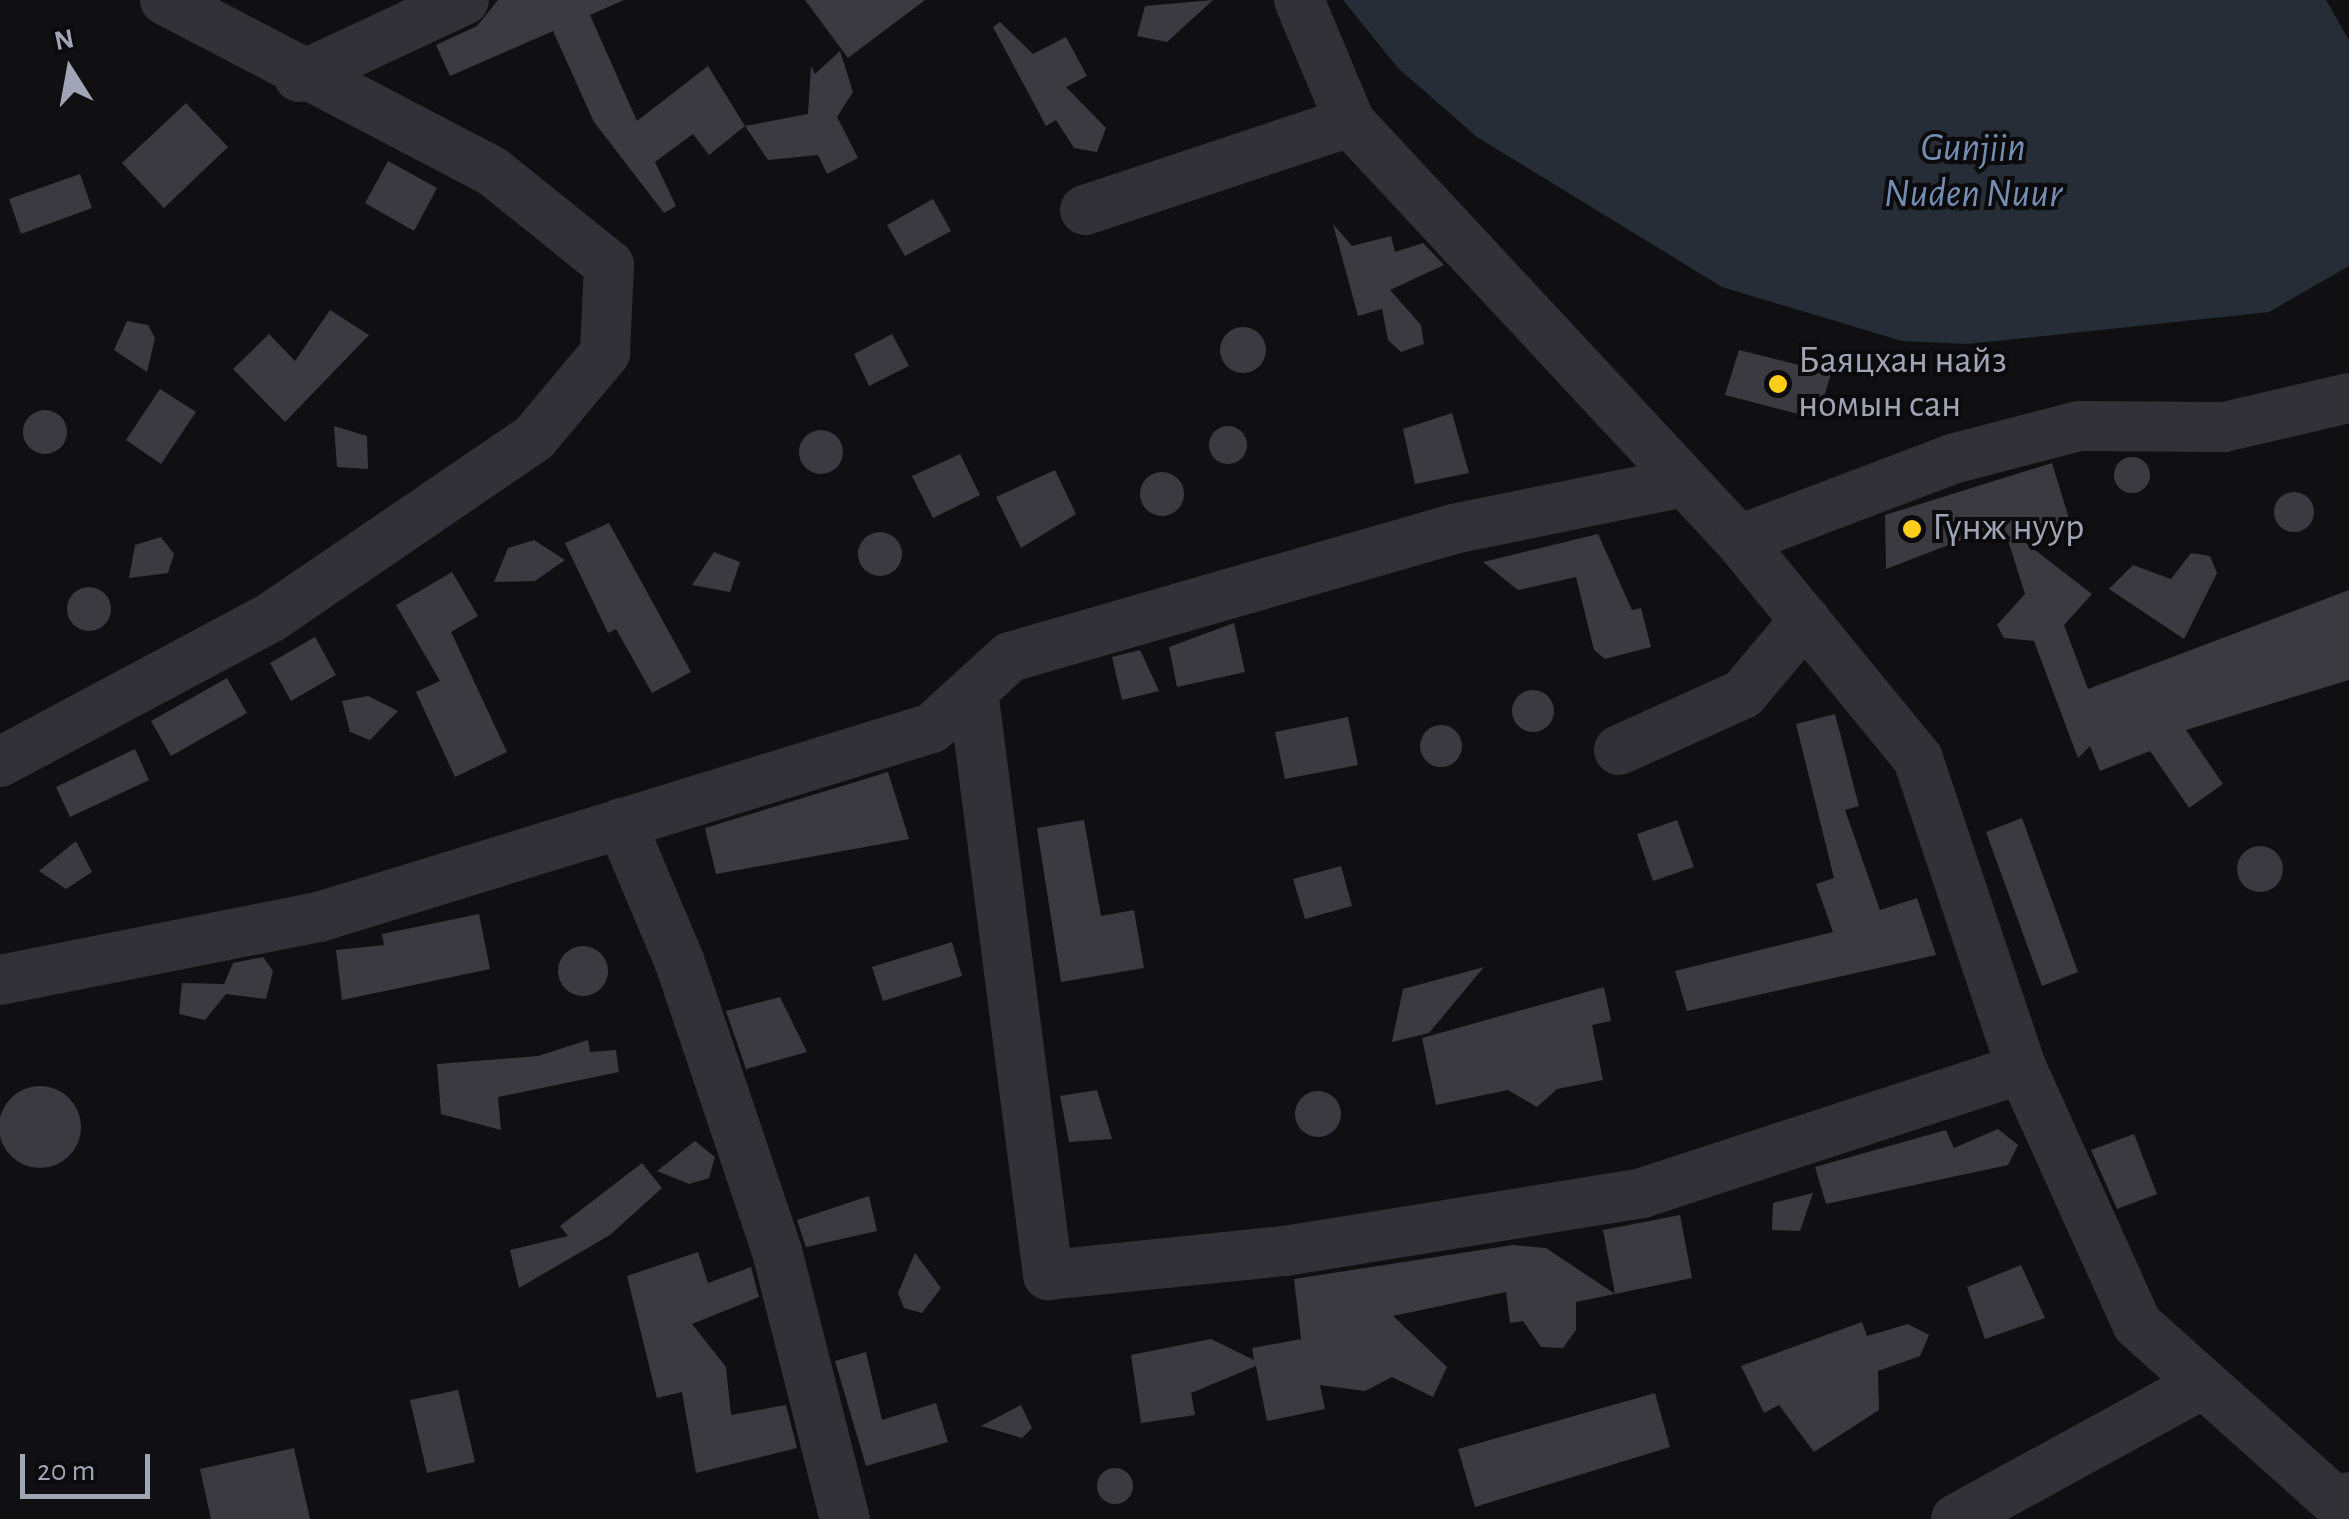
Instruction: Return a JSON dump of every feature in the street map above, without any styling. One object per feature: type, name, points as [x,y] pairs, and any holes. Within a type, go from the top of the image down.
[{"type":"street","points":[[4,750],[270,618],[534,438],[605,353],[609,265],[492,171],[299,76],[165,0]]},
{"type":"street","points":[[299,76],[464,0]]},
{"type":"street","points":[[1300,0],[1350,122],[1679,482],[1740,540],[1918,759],[2022,1069],[2137,1324],[2200,1386],[2345,1507]]},
{"type":"street","points":[[1085,210],[1350,122]]},
{"type":"street","points":[[1740,540],[1952,459],[2079,426],[2224,427],[2349,398]]},
{"type":"street","points":[[0,980],[319,917],[932,728],[973,691],[1028,652],[1454,528],[1679,482]]},
{"type":"street","points":[[1619,750],[1742,694],[1805,620]]},
{"type":"street","points":[[973,691],[1048,1275],[1285,1251],[1642,1194],[2022,1069]]},
{"type":"street","points":[[621,823],[680,960],[777,1251],[844,1519]]},
{"type":"street","points":[[1956,1519],[2200,1386]]},
{"type":"water","name":"Gunjiin Nuden Nuur","points":[[1343,0],[2326,0],[2349,40],[2349,266],[2269,312],[1968,344],[1902,341],[1722,287],[1477,137],[1398,68]]},
{"type":"building","points":[[498,0],[624,0],[590,15],[637,121],[708,66],[745,126],[709,155],[693,134],[655,162],[676,206],[664,213],[594,122],[553,31],[450,76],[436,45],[477,26]]},
{"type":"building","points":[[805,0],[925,0],[848,58]]},
{"type":"building","points":[[1213,0],[1167,42],[1137,36],[1145,6]]},
{"type":"building","points":[[1000,22],[1033,54],[1066,37],[1087,76],[1066,87],[1106,128],[1097,152],[1074,148],[1056,120],[1046,126],[993,27]]},
{"type":"building","points":[[840,51],[853,92],[837,117],[858,158],[827,174],[818,155],[768,160],[745,126],[808,114],[811,66],[815,74]]},
{"type":"building","points":[[186,103],[228,147],[164,208],[122,163]]},
{"type":"building","points":[[388,161],[437,188],[414,231],[365,203]]},
{"type":"building","points":[[80,174],[92,208],[21,234],[9,199]]},
{"type":"building","points":[[933,199],[951,231],[905,256],[887,225]]},
{"type":"building","points":[[1333,224],[1352,246],[1391,236],[1395,252],[1423,243],[1444,265],[1390,290],[1421,325],[1424,344],[1401,352],[1388,340],[1382,309],[1358,316]]},
{"type":"building","points":[[330,310],[369,335],[285,422],[233,369],[269,334],[295,361]]},
{"type":"building","points":[[127,321],[148,325],[155,338],[147,372],[114,350]]},
{"type":"building","points":[[1243,327],[1259,334],[1266,350],[1259,366],[1243,373],[1227,366],[1220,350],[1227,334]]},
{"type":"building","points":[[892,334],[909,366],[869,386],[854,354]]},
{"type":"building","name":"Баяцхан найз номын сан","points":[[1739,350],[1831,373],[1818,419],[1725,395]]},
{"type":"building","points":[[160,389],[196,412],[161,464],[126,440]]},
{"type":"building","points":[[45,410],[60,417],[67,432],[60,447],[45,454],[30,447],[23,432],[30,417]]},
{"type":"building","points":[[1452,413],[1469,473],[1415,484],[1403,429]]},
{"type":"building","points":[[334,426],[367,436],[368,469],[337,467]]},
{"type":"building","points":[[1228,426],[1242,431],[1247,445],[1242,459],[1228,464],[1214,459],[1209,445],[1214,431]]},
{"type":"building","points":[[821,430],[836,437],[843,452],[836,467],[821,474],[806,467],[799,452],[806,437]]},
{"type":"building","points":[[960,454],[980,495],[933,518],[912,476]]},
{"type":"building","points":[[2132,457],[2145,462],[2150,475],[2145,488],[2132,493],[2119,488],[2114,475],[2119,462]]},
{"type":"building","points":[[2052,463],[2071,525],[2022,540],[2092,594],[2064,625],[2088,689],[2349,590],[2349,680],[2186,730],[2223,784],[2189,808],[2150,751],[2100,771],[2090,746],[2078,758],[2034,641],[2004,638],[1997,625],[2025,594],[2003,524],[1886,569],[1885,515]]},
{"type":"building","points":[[1055,470],[1076,514],[1021,548],[996,497]]},
{"type":"building","points":[[1162,472],[1178,478],[1184,494],[1178,510],[1162,516],[1146,510],[1140,494],[1146,478]]},
{"type":"building","points":[[2294,492],[2308,498],[2314,512],[2308,526],[2294,532],[2280,526],[2274,512],[2280,498]]},
{"type":"building","points":[[609,523],[691,672],[652,693],[616,629],[608,633],[565,543]]},
{"type":"building","points":[[880,532],[895,539],[902,554],[895,569],[880,576],[865,569],[858,554],[865,539]]},
{"type":"building","points":[[1598,534],[1632,610],[1641,608],[1651,647],[1605,659],[1594,650],[1576,577],[1518,590],[1483,562]]},
{"type":"building","points":[[161,537],[174,554],[168,573],[129,578],[135,545]]},
{"type":"building","points":[[534,540],[565,560],[535,581],[494,582],[508,548]]},
{"type":"building","points":[[714,552],[740,562],[730,592],[692,585]]},
{"type":"building","points":[[2191,553],[2210,556],[2217,573],[2184,639],[2109,589],[2133,565],[2171,579]]},
{"type":"building","points":[[452,572],[478,616],[451,632],[507,752],[455,777],[416,692],[440,681],[396,605]]},
{"type":"building","points":[[89,587],[105,593],[111,609],[105,625],[89,631],[73,625],[67,609],[73,593]]},
{"type":"building","points":[[1234,623],[1245,672],[1177,687],[1169,647]]},
{"type":"building","points":[[315,637],[336,675],[291,701],[270,663]]},
{"type":"building","points":[[1140,650],[1159,691],[1122,700],[1112,657]]},
{"type":"building","points":[[227,678],[247,713],[171,756],[151,721]]},
{"type":"building","points":[[1533,690],[1548,696],[1554,711],[1548,726],[1533,732],[1518,726],[1512,711],[1518,696]]},
{"type":"building","points":[[368,696],[398,711],[370,740],[350,732],[342,701]]},
{"type":"building","points":[[1835,714],[1859,806],[1845,810],[1880,910],[1917,898],[1936,955],[1687,1011],[1675,971],[1833,932],[1816,884],[1834,878],[1796,724]]},
{"type":"building","points":[[1348,717],[1358,765],[1285,779],[1275,732]]},
{"type":"building","points":[[1441,725],[1456,731],[1462,746],[1456,761],[1441,767],[1426,761],[1420,746],[1426,731]]},
{"type":"building","points":[[135,749],[149,780],[70,817],[56,787]]},
{"type":"building","points":[[888,772],[909,839],[716,874],[705,828]]},
{"type":"building","points":[[2022,818],[2078,972],[2042,986],[1986,832]]},
{"type":"building","points":[[1084,820],[1101,916],[1134,910],[1144,968],[1061,982],[1037,828]]},
{"type":"building","points":[[1677,820],[1694,867],[1653,881],[1637,834]]},
{"type":"building","points":[[76,841],[92,872],[66,889],[39,871]]},
{"type":"building","points":[[2260,846],[2276,853],[2283,869],[2276,885],[2260,892],[2244,885],[2237,869],[2244,853]]},
{"type":"building","points":[[1341,866],[1352,906],[1305,919],[1293,879]]},
{"type":"building","points":[[479,914],[490,969],[342,1000],[336,950],[384,945],[382,934]]},
{"type":"building","points":[[952,942],[962,976],[883,1001],[872,967]]},
{"type":"building","points":[[573,947],[593,947],[607,961],[607,981],[593,995],[573,995],[559,981],[559,961]]},
{"type":"building","points":[[263,957],[273,971],[266,999],[226,994],[205,1020],[179,1014],[182,983],[224,984],[233,963]]},
{"type":"building","points":[[1484,967],[1429,1033],[1392,1042],[1403,989]]},
{"type":"building","points":[[1604,987],[1611,1021],[1592,1025],[1603,1080],[1557,1089],[1537,1107],[1508,1090],[1436,1105],[1422,1038]]},
{"type":"building","points":[[780,997],[807,1052],[746,1069],[726,1011]]},
{"type":"building","points":[[588,1040],[590,1052],[616,1050],[619,1072],[498,1097],[501,1130],[441,1114],[437,1064],[538,1056]]},
{"type":"building","points":[[40,1086],[56,1089],[69,1098],[78,1111],[78,1143],[69,1156],[56,1165],[40,1168],[24,1165],[11,1156],[2,1143],[-1,1127],[2,1111],[11,1098],[24,1089]]},
{"type":"building","points":[[1097,1090],[1112,1139],[1069,1142],[1060,1096]]},
{"type":"building","points":[[1318,1091],[1334,1098],[1341,1114],[1334,1130],[1318,1137],[1302,1130],[1295,1114],[1302,1098]]},
{"type":"building","points":[[1998,1129],[2018,1145],[2008,1165],[1826,1204],[1815,1167],[1946,1130],[1954,1148]]},
{"type":"building","points":[[2134,1134],[2157,1194],[2117,1209],[2091,1150]]},
{"type":"building","points":[[695,1141],[715,1157],[709,1178],[689,1184],[657,1171]]},
{"type":"building","points":[[642,1163],[662,1188],[610,1235],[519,1288],[510,1250],[568,1236],[560,1226]]},
{"type":"building","points":[[1813,1193],[1800,1231],[1772,1230],[1773,1203]]},
{"type":"building","points":[[869,1196],[877,1231],[806,1247],[797,1220]]},
{"type":"building","points":[[1680,1215],[1692,1278],[1615,1294],[1603,1230]]},
{"type":"building","points":[[1513,1245],[1546,1248],[1615,1294],[1576,1302],[1576,1330],[1563,1348],[1541,1347],[1523,1321],[1510,1323],[1506,1292],[1393,1316],[1447,1367],[1433,1397],[1392,1377],[1365,1391],[1320,1385],[1325,1409],[1267,1421],[1256,1366],[1191,1393],[1195,1415],[1141,1423],[1131,1355],[1211,1339],[1254,1360],[1252,1348],[1301,1339],[1294,1279]]},
{"type":"building","points":[[698,1252],[708,1283],[751,1267],[759,1297],[692,1324],[726,1367],[731,1415],[786,1405],[797,1448],[696,1473],[682,1392],[657,1398],[627,1276]]},
{"type":"building","points":[[915,1253],[941,1288],[922,1313],[904,1308],[898,1293]]},
{"type":"building","points":[[2021,1265],[2045,1318],[1985,1339],[1967,1287]]},
{"type":"building","points":[[1862,1322],[1867,1336],[1908,1324],[1929,1335],[1920,1356],[1878,1371],[1879,1410],[1814,1452],[1779,1405],[1764,1413],[1741,1366]]},
{"type":"building","points":[[866,1352],[882,1420],[936,1403],[948,1442],[866,1466],[835,1361]]},
{"type":"building","points":[[458,1390],[475,1462],[427,1473],[410,1400]]},
{"type":"building","points":[[1655,1393],[1670,1447],[1475,1507],[1458,1449]]},
{"type":"building","points":[[1021,1405],[1032,1428],[1022,1438],[981,1426]]},
{"type":"building","points":[[294,1448],[310,1519],[211,1519],[200,1469]]},
{"type":"building","points":[[1115,1468],[1128,1473],[1133,1486],[1128,1499],[1115,1504],[1102,1499],[1097,1486],[1102,1473]]},
{"type":"place","name":"Баяцхан найз номын сан","points":[[1778,384]]},
{"type":"place","name":"Гүнж нуур","points":[[1912,529]]}]
